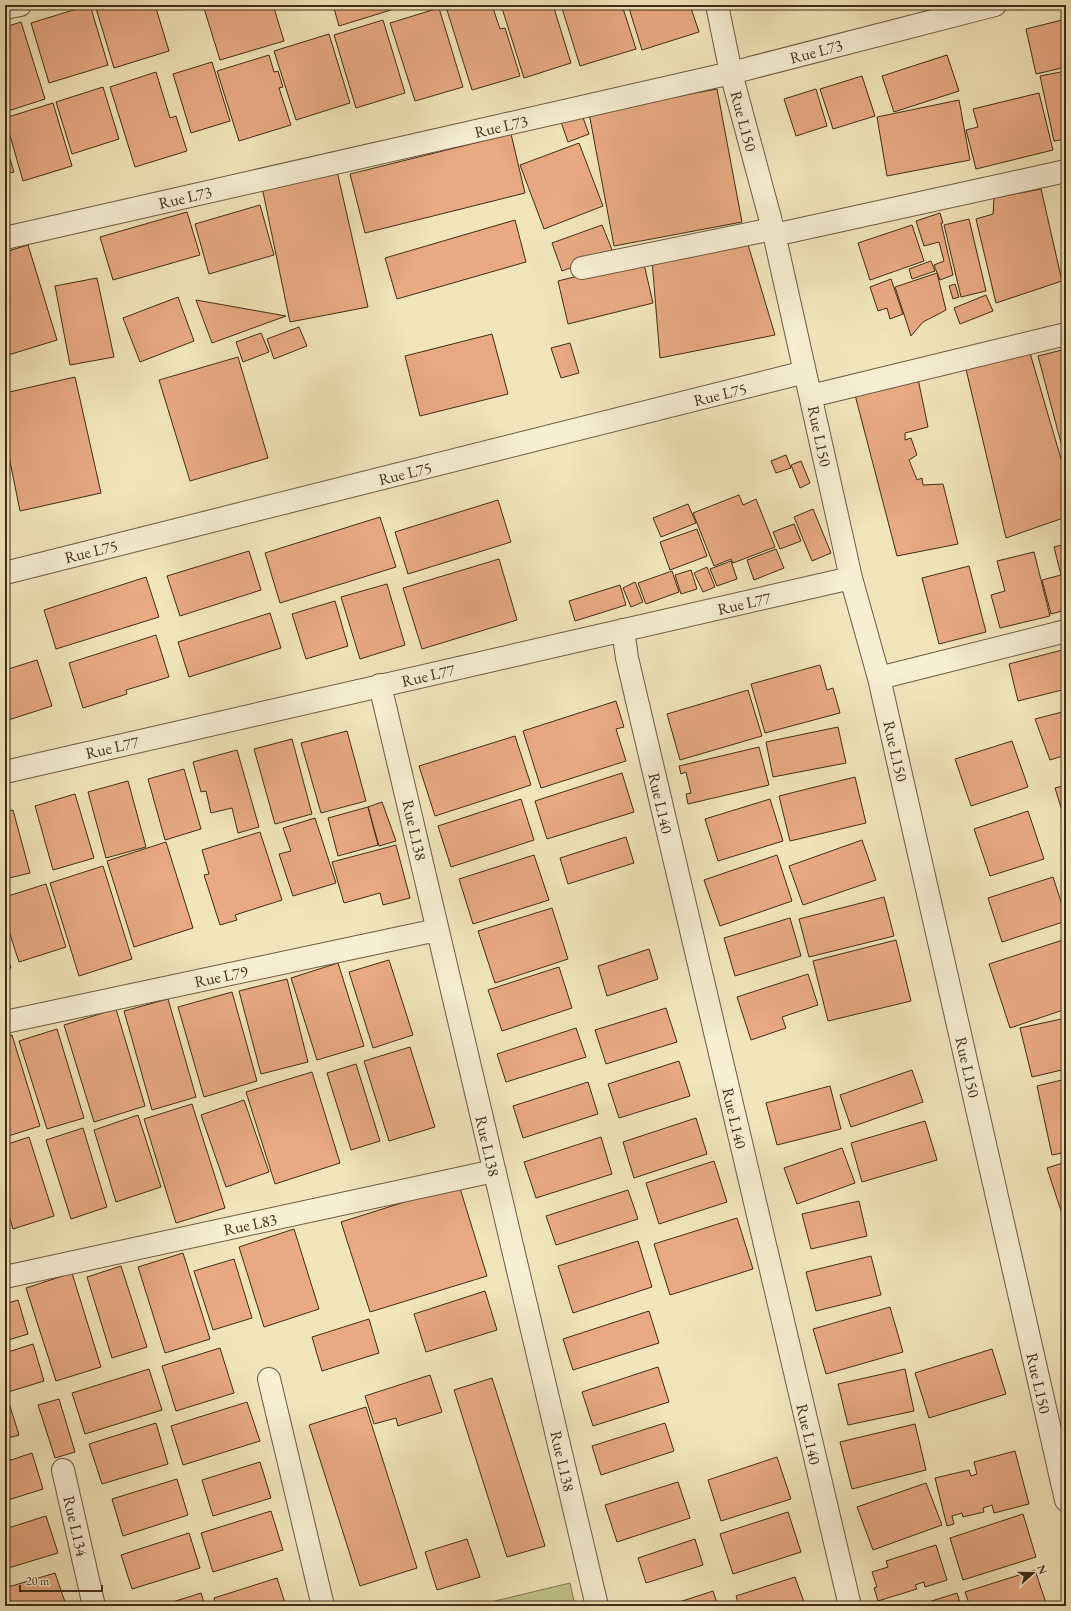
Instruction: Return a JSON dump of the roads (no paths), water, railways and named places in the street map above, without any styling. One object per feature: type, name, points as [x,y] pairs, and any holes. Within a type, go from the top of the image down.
[{"type":"street","points":[[5,8],[20,5]]},
{"type":"street","name":"Rue L150","points":[[717,5],[731,74],[773,232],[851,578],[879,678],[1066,1500]]},
{"type":"street","name":"Rue L73","points":[[5,238],[731,74],[995,5]]},
{"type":"street","points":[[582,268],[773,232],[1066,172]]},
{"type":"street","points":[[811,396],[1066,334]]},
{"type":"street","name":"Rue L75","points":[[5,573],[805,372]]},
{"type":"street","name":"Rue L77","points":[[5,772],[851,578]]},
{"type":"street","name":"Rue L140","points":[[623,630],[629,666],[850,1606]]},
{"type":"street","points":[[879,678],[1066,631]]},
{"type":"street","name":"Rue L138","points":[[380,686],[597,1606]]},
{"type":"street","name":"Rue L79","points":[[5,1022],[437,930]]},
{"type":"street","name":"Rue L83","points":[[5,1277],[494,1171]]},
{"type":"street","points":[[269,1379],[323,1606]]},
{"type":"street","name":"Rue L134","points":[[63,1470],[94,1606]]}]
